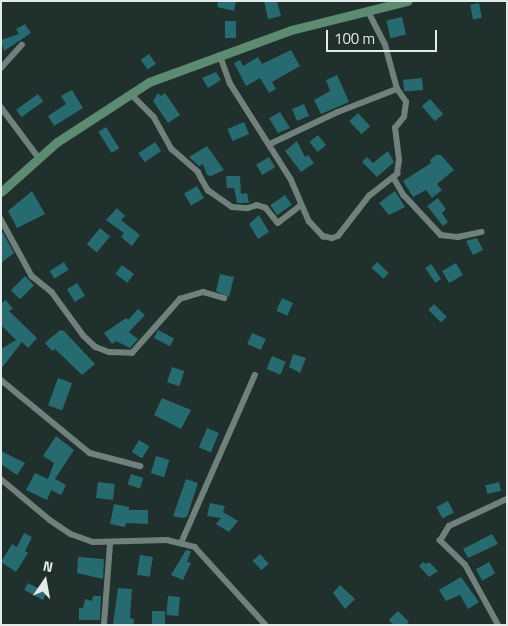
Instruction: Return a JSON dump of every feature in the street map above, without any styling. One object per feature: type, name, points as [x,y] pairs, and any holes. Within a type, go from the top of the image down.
[{"type":"street","points":[[1,192],[57,142],[131,94],[183,68],[291,30],[407,1]]},
{"type":"street","points":[[220,55],[230,83],[291,179],[301,205],[315,229],[332,238],[338,236],[369,196],[394,178],[399,160],[395,128],[404,117],[406,102],[397,89],[385,45],[368,11]]},
{"type":"street","points":[[1,68],[22,45]]},
{"type":"street","points":[[270,144],[338,112],[397,89]]},
{"type":"street","points":[[131,94],[154,117],[172,149],[198,172],[208,190],[232,207],[248,208],[257,205],[266,208],[278,223],[301,205]]},
{"type":"street","points":[[1,107],[39,158]]},
{"type":"street","points":[[394,178],[404,195],[441,235],[458,237],[480,232]]},
{"type":"street","points":[[1,220],[32,276],[52,292],[84,336],[96,347],[109,352],[132,353],[180,299],[203,292],[224,298]]},
{"type":"street","points":[[182,541],[255,375]]},
{"type":"street","points":[[1,380],[90,453],[140,466]]},
{"type":"street","points":[[1,479],[29,506],[71,534],[93,542],[110,544],[148,539],[182,541],[209,558],[266,625]]},
{"type":"street","points":[[498,625],[466,565],[440,541],[449,526],[507,499]]},
{"type":"street","points":[[104,624],[110,544]]},
{"type":"building","points":[[218,1],[236,1],[234,11],[217,7]]},
{"type":"building","points":[[264,1],[277,1],[281,16],[268,19]]},
{"type":"building","points":[[479,3],[482,18],[473,19],[470,5]]},
{"type":"building","points":[[402,17],[406,35],[390,38],[386,21]]},
{"type":"building","points":[[225,21],[236,21],[236,38],[225,38]]},
{"type":"building","points":[[25,24],[31,33],[4,51],[1,40],[19,34],[16,29]]},
{"type":"building","points":[[291,50],[300,66],[272,82],[276,89],[269,93],[260,78],[246,86],[234,63],[240,60],[243,66],[258,57],[262,64]]},
{"type":"building","points":[[149,54],[156,64],[148,70],[141,60]]},
{"type":"building","points":[[216,72],[221,80],[208,88],[202,78]]},
{"type":"building","points":[[337,75],[349,102],[321,114],[314,100],[330,91],[326,80]]},
{"type":"building","points":[[422,78],[423,90],[404,92],[403,80]]},
{"type":"building","points":[[72,90],[83,108],[54,126],[48,116],[66,104],[61,96]]},
{"type":"building","points":[[158,93],[161,96],[165,93],[180,115],[168,123],[153,101]]},
{"type":"building","points":[[38,94],[43,101],[21,117],[16,110]]},
{"type":"building","points":[[430,99],[443,114],[435,121],[422,106]]},
{"type":"building","points":[[304,104],[309,116],[297,121],[292,109]]},
{"type":"building","points":[[280,112],[290,128],[278,133],[269,118]]},
{"type":"building","points":[[358,113],[370,126],[361,134],[349,121]]},
{"type":"building","points":[[244,122],[249,134],[233,141],[227,129]]},
{"type":"building","points":[[106,127],[119,148],[112,153],[98,132]]},
{"type":"building","points":[[318,135],[326,145],[318,152],[309,142]]},
{"type":"building","points":[[297,141],[305,157],[308,155],[314,163],[301,172],[285,151]]},
{"type":"building","points":[[155,142],[161,151],[145,162],[138,153]]},
{"type":"building","points":[[207,146],[224,170],[211,176],[207,175],[203,164],[199,166],[189,157]]},
{"type":"building","points":[[388,151],[394,162],[377,177],[362,162],[367,157],[373,163]]},
{"type":"building","points":[[436,155],[441,155],[454,170],[437,184],[442,190],[432,198],[426,190],[413,197],[403,181],[431,163],[430,160]]},
{"type":"building","points":[[269,157],[275,167],[262,175],[256,165]]},
{"type":"building","points":[[226,176],[240,176],[241,194],[247,193],[249,203],[237,203],[234,188],[227,188]]},
{"type":"building","points":[[197,186],[204,198],[191,206],[184,194]]},
{"type":"building","points":[[32,191],[45,214],[17,228],[8,211]]},
{"type":"building","points":[[395,191],[405,207],[389,215],[379,203]]},
{"type":"building","points":[[285,195],[292,205],[277,215],[270,205]]},
{"type":"building","points":[[438,198],[446,209],[442,213],[448,222],[443,226],[427,206]]},
{"type":"building","points":[[117,208],[125,216],[121,220],[140,235],[132,246],[121,237],[124,233],[106,220]]},
{"type":"building","points":[[259,215],[269,232],[258,239],[249,224]]},
{"type":"building","points":[[100,228],[110,236],[97,253],[87,244]]},
{"type":"building","points":[[1,229],[14,253],[1,263]]},
{"type":"building","points":[[477,238],[483,250],[473,255],[466,241]]},
{"type":"building","points":[[64,262],[69,270],[54,279],[50,271]]},
{"type":"building","points":[[377,262],[389,273],[383,279],[372,268]]},
{"type":"building","points":[[456,263],[463,275],[449,283],[442,271]]},
{"type":"building","points":[[431,264],[441,279],[435,283],[425,268]]},
{"type":"building","points":[[122,265],[134,274],[127,283],[115,274]]},
{"type":"building","points":[[220,274],[234,277],[229,297],[216,291]]},
{"type":"building","points":[[25,276],[34,285],[20,299],[11,290]]},
{"type":"building","points":[[77,283],[85,296],[75,302],[67,289]]},
{"type":"building","points":[[282,298],[293,303],[287,316],[276,311]]},
{"type":"building","points":[[6,300],[13,309],[9,311],[37,338],[28,348],[22,342],[1,369],[1,349],[16,340],[1,325],[1,303]]},
{"type":"building","points":[[434,304],[447,317],[441,322],[428,310]]},
{"type":"building","points":[[138,309],[145,315],[129,332],[138,339],[130,348],[116,341],[112,344],[104,333],[126,318],[128,320]]},
{"type":"building","points":[[60,330],[64,331],[95,364],[82,375],[55,349],[52,351],[45,343]]},
{"type":"building","points":[[158,330],[174,338],[170,346],[154,338]]},
{"type":"building","points":[[252,333],[266,339],[261,350],[247,344]]},
{"type":"building","points":[[293,354],[306,358],[300,373],[289,367]]},
{"type":"building","points":[[272,356],[286,362],[280,375],[267,369]]},
{"type":"building","points":[[172,367],[184,371],[179,386],[167,382]]},
{"type":"building","points":[[58,378],[72,383],[62,410],[48,405]]},
{"type":"building","points":[[162,398],[191,410],[181,429],[154,415]]},
{"type":"building","points":[[207,428],[219,433],[211,452],[199,447]]},
{"type":"building","points":[[56,436],[74,450],[55,479],[66,485],[61,495],[51,490],[47,500],[26,490],[35,473],[48,479],[54,463],[43,456]]},
{"type":"building","points":[[139,440],[149,446],[142,458],[132,452]]},
{"type":"building","points":[[1,451],[25,463],[17,475],[1,464]]},
{"type":"building","points":[[156,456],[169,460],[164,477],[151,473]]},
{"type":"building","points":[[131,474],[143,478],[140,488],[128,484]]},
{"type":"building","points":[[186,479],[198,483],[187,517],[173,516]]},
{"type":"building","points":[[98,482],[115,484],[113,500],[96,498]]},
{"type":"building","points":[[499,482],[501,491],[487,494],[485,485]]},
{"type":"building","points":[[448,501],[454,513],[442,518],[436,507]]},
{"type":"building","points":[[210,503],[225,506],[223,512],[238,521],[229,532],[216,524],[221,518],[207,516]]},
{"type":"building","points":[[114,504],[129,507],[129,510],[148,510],[148,524],[126,523],[125,527],[110,524]]},
{"type":"building","points":[[24,533],[32,537],[25,551],[28,553],[16,572],[1,562],[12,544],[17,547]]},
{"type":"building","points":[[492,534],[498,544],[468,558],[463,549]]},
{"type":"building","points":[[186,550],[191,551],[187,562],[191,563],[183,580],[171,575]]},
{"type":"building","points":[[260,554],[269,564],[261,570],[253,561]]},
{"type":"building","points":[[140,555],[153,557],[150,577],[137,575]]},
{"type":"building","points":[[78,557],[104,559],[103,579],[77,573]]},
{"type":"building","points":[[423,562],[426,564],[429,562],[438,571],[429,577],[419,566]]},
{"type":"building","points":[[489,562],[495,573],[482,581],[476,569]]},
{"type":"building","points":[[461,577],[479,602],[468,609],[460,595],[446,601],[439,590]]},
{"type":"building","points":[[28,583],[47,593],[43,600],[24,590]]},
{"type":"building","points":[[340,585],[355,599],[345,609],[333,593]]},
{"type":"building","points":[[118,588],[132,589],[130,618],[134,619],[133,625],[113,624]]},
{"type":"building","points":[[93,596],[101,596],[100,620],[79,620],[79,608],[83,608],[85,599],[92,601]]},
{"type":"building","points":[[168,596],[180,597],[178,616],[166,615]]},
{"type":"building","points":[[152,611],[165,611],[165,624],[152,624]]},
{"type":"building","points":[[398,611],[409,622],[406,625],[393,625],[389,620]]}]
